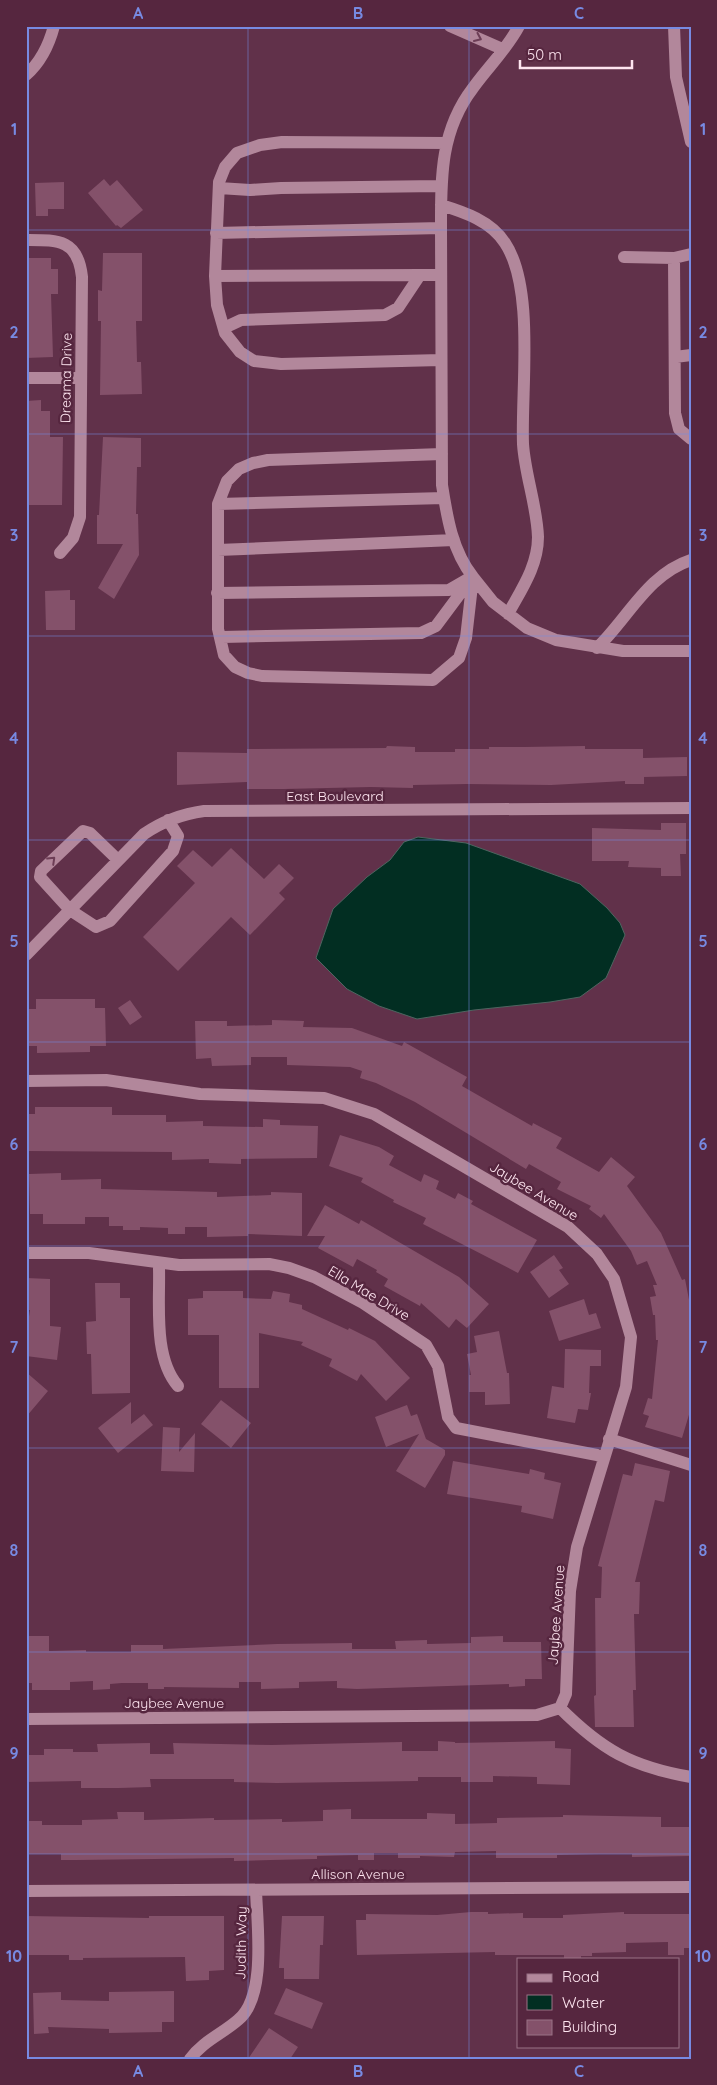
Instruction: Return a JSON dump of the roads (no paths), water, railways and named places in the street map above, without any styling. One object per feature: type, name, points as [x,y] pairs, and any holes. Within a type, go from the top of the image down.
[{"type":"street","points":[[26,75],[40,60],[54,26]]},
{"type":"street","points":[[450,26],[500,48],[500,54]]},
{"type":"street","points":[[519,26],[500,54],[471,90],[455,120],[443,160],[440,186],[442,454],[447,523],[464,566],[493,602],[527,628],[556,640],[598,648],[623,651],[691,651]]},
{"type":"street","points":[[674,26],[676,77],[691,142]]},
{"type":"street","points":[[442,360],[281,364],[254,361],[240,352],[225,333],[217,305],[215,276],[219,188],[225,167],[236,153],[260,145],[282,142],[447,143]]},
{"type":"street","points":[[219,188],[250,190],[440,186]]},
{"type":"street","points":[[441,206],[459,210],[482,221],[504,242],[515,263],[523,297],[523,445],[538,538],[533,568],[508,614]]},
{"type":"street","points":[[216,233],[441,228]]},
{"type":"street","name":"Dreama Drive","points":[[26,240],[55,240],[69,247],[80,263],[80,517],[73,538],[60,553]]},
{"type":"street","points":[[624,257],[674,258],[691,254]]},
{"type":"street","points":[[674,258],[675,413],[679,429],[691,439]]},
{"type":"street","points":[[224,328],[240,320],[384,315],[398,308],[420,274]]},
{"type":"street","points":[[215,276],[441,274]]},
{"type":"street","points":[[675,357],[691,355]]},
{"type":"street","points":[[26,378],[81,378]]},
{"type":"street","points":[[442,454],[268,460],[253,462],[239,469],[227,481],[218,504],[218,629],[222,637],[224,655],[235,667],[248,673],[262,676],[433,680],[459,658],[466,638],[473,577]]},
{"type":"street","points":[[218,504],[444,498]]},
{"type":"street","points":[[218,550],[454,540]]},
{"type":"street","points":[[598,648],[614,632],[646,590],[664,573],[691,560]]},
{"type":"street","points":[[217,593],[448,590],[473,577]]},
{"type":"street","points":[[222,637],[420,633],[436,626],[473,577]]},
{"type":"street","name":"East Boulevard","points":[[28,952],[144,834],[168,820],[187,813],[204,811],[691,808]]},
{"type":"street","points":[[118,860],[90,833],[83,831],[41,871],[40,877],[70,910],[96,927],[110,921],[173,850],[178,836],[168,820]]},
{"type":"street","name":"Jaybee Avenue","points":[[26,1081],[106,1080],[200,1094],[324,1098],[374,1114],[568,1227],[597,1254],[614,1279],[631,1337],[626,1387],[577,1547],[569,1599],[566,1694],[560,1708],[537,1716],[26,1719]]},
{"type":"street","name":"Ella Mae Drive","points":[[26,1253],[88,1253],[160,1263],[206,1266],[269,1264],[289,1268],[314,1277],[363,1303],[426,1346],[438,1366],[448,1417],[456,1428],[598,1455],[603,1458]]},
{"type":"street","points":[[160,1263],[160,1341],[164,1361],[178,1386]]},
{"type":"street","points":[[609,1440],[691,1465]]},
{"type":"street","points":[[560,1708],[580,1728],[614,1753],[639,1765],[665,1773],[691,1777]]},
{"type":"street","name":"Allison Avenue","points":[[26,1891],[691,1887]]},
{"type":"street","name":"Judith Way","points":[[190,2059],[205,2043],[238,2020],[250,2006],[257,1970],[256,1890]]},
{"type":"water","points":[[418,837],[466,843],[580,884],[607,908],[620,923],[625,935],[606,978],[580,997],[417,1019],[379,1006],[347,989],[316,958],[333,909],[367,877],[390,860],[404,842]]}]
